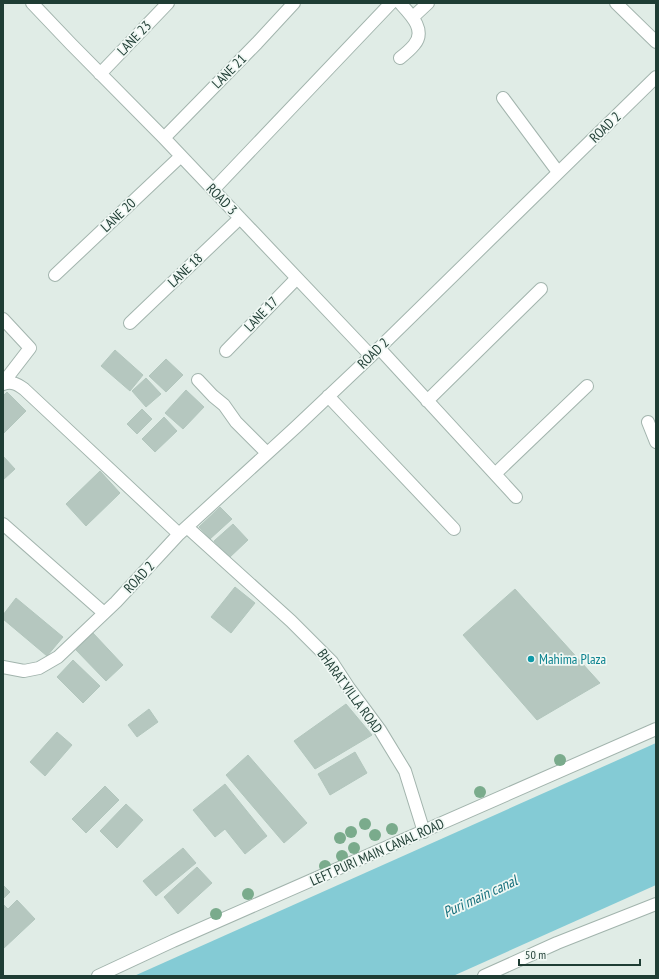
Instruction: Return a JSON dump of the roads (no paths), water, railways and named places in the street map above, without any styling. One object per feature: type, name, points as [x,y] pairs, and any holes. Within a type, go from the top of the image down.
[{"type":"street","name":"ROAD 3","points":[[32,3],[164,138],[297,278],[427,401],[516,497]]},
{"type":"street","name":"LANE 23","points":[[100,74],[168,3]]},
{"type":"street","name":"LANE 21","points":[[164,138],[294,3]]},
{"type":"street","points":[[213,190],[391,3]]},
{"type":"street","points":[[400,3],[413,17],[419,30],[419,37],[415,44],[400,58]]},
{"type":"street","points":[[413,17],[428,3]]},
{"type":"street","points":[[616,3],[656,42]]},
{"type":"street","name":"ROAD 2","points":[[3,667],[24,671],[39,668],[58,657],[104,613],[183,530],[375,352],[656,77]]},
{"type":"street","points":[[503,98],[558,172]]},
{"type":"street","name":"LANE 20","points":[[54,275],[181,156]]},
{"type":"street","name":"LANE 18","points":[[130,323],[240,218]]},
{"type":"street","name":"LANE 17","points":[[226,351],[297,278]]},
{"type":"street","points":[[427,401],[541,289]]},
{"type":"street","points":[[3,319],[30,348],[3,383]]},
{"type":"street","points":[[198,380],[224,405],[236,422],[267,453]]},
{"type":"street","name":"BHARAT VILLA ROAD","points":[[3,383],[9,382],[17,384],[24,389],[183,530],[291,621],[332,662],[380,730],[405,771],[424,832]]},
{"type":"street","points":[[495,474],[587,386]]},
{"type":"street","points":[[328,396],[454,529]]},
{"type":"street","points":[[648,422],[656,442]]},
{"type":"street","points":[[3,524],[104,613]]},
{"type":"street","name":"LEFT PURI MAIN CANAL ROAD","points":[[98,976],[173,941],[656,729]]},
{"type":"street","points":[[484,976],[557,943],[656,904]]},
{"type":"water","name":"Puri main canal","points":[[656,743],[656,885],[453,976],[134,976]]},
{"type":"place","name":"Mahima Plaza","points":[[531,659]]}]
